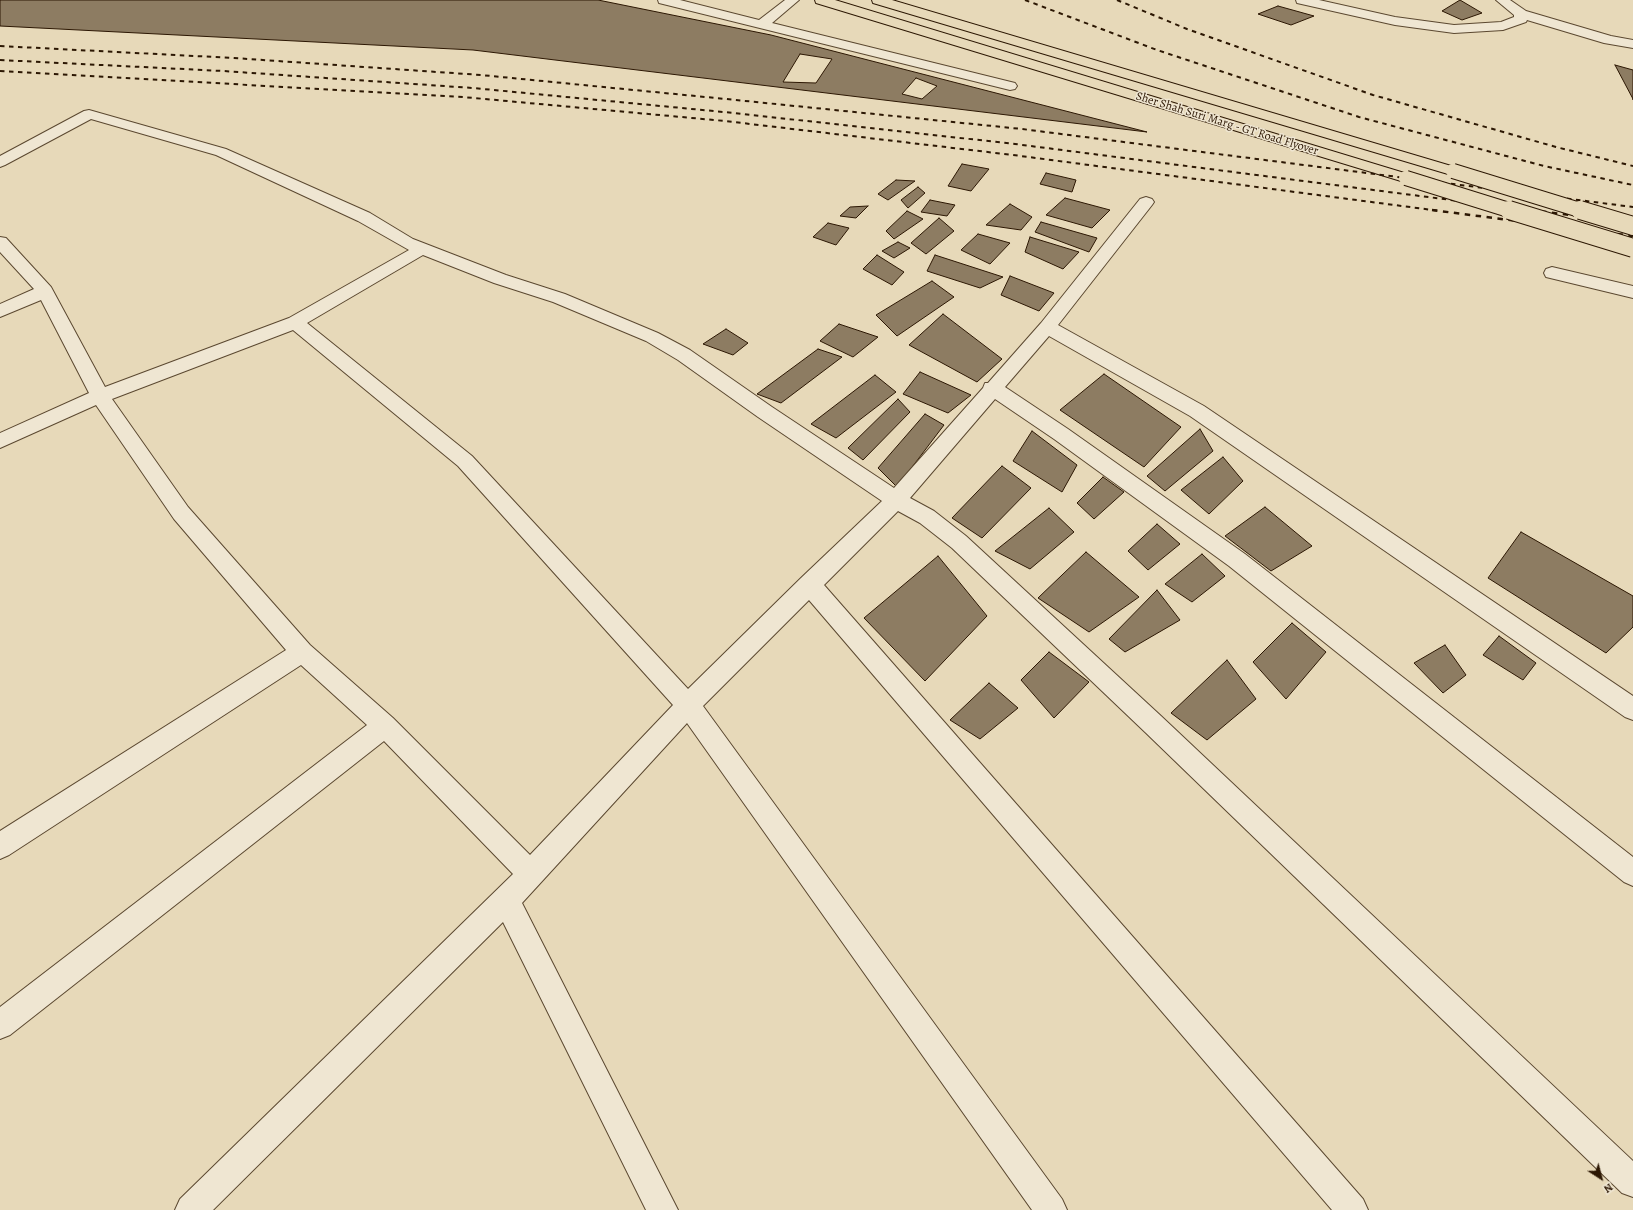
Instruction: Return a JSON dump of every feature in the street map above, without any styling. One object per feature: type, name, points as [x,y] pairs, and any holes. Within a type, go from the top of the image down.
[{"type":"main road","name":"Sher Shah Suri Marg - GT Road Flyover","points":[[821,0],[1633,248]]},
{"type":"main road","name":"Sher Shah Suri Marg - GT Road Flyover","points":[[878,0],[1453,170],[1633,226]]},
{"type":"street","points":[[664,0],[763,23],[1010,86]]},
{"type":"street","points":[[763,23],[793,0]]},
{"type":"street","points":[[1302,0],[1395,21],[1454,29],[1503,26],[1521,19],[1521,14]]},
{"type":"street","points":[[1502,0],[1521,14],[1609,40],[1633,44]]},
{"type":"street","points":[[0,162],[89,114],[221,152],[357,214],[407,243],[500,279],[559,298],[652,337],[678,351],[765,412],[896,500],[927,517],[959,542],[1633,1182]]},
{"type":"street","points":[[191,1210],[506,900],[688,705],[809,584],[896,500],[992,388],[1047,327],[1146,202]]},
{"type":"street","points":[[0,242],[45,291],[100,396],[181,513],[302,652],[385,726],[531,874]]},
{"type":"street","points":[[0,441],[100,396],[295,322],[422,249]]},
{"type":"street","points":[[1552,273],[1633,292]]},
{"type":"street","points":[[0,311],[45,291]]},
{"type":"street","points":[[295,322],[465,461],[688,705],[1052,1210]]},
{"type":"street","points":[[1047,327],[1197,412],[1633,709]]},
{"type":"street","points":[[992,388],[1061,434],[1237,560],[1633,873]]},
{"type":"street","points":[[809,584],[1352,1210]]},
{"type":"street","points":[[0,846],[302,652]]},
{"type":"street","points":[[2,1016],[385,726]]},
{"type":"street","points":[[506,900],[662,1210]]},
{"type":"building","points":[[0,0],[598,0],[771,35],[1147,132],[473,50],[0,26]]},
{"type":"building","points":[[1460,0],[1482,13],[1462,20],[1442,11]]},
{"type":"building","points":[[1278,6],[1314,16],[1291,25],[1258,14]]},
{"type":"building","points":[[800,54],[832,59],[816,83],[783,82]]},
{"type":"building","points":[[1615,65],[1633,70],[1633,99]]},
{"type":"building","points":[[916,78],[937,86],[922,99],[902,94]]},
{"type":"building","points":[[962,164],[989,169],[971,191],[948,186]]},
{"type":"building","points":[[1046,173],[1076,180],[1072,192],[1040,184]]},
{"type":"building","points":[[896,180],[915,181],[888,200],[878,194]]},
{"type":"building","points":[[918,187],[925,193],[908,208],[901,200]]},
{"type":"building","points":[[1065,198],[1110,210],[1092,228],[1046,215]]},
{"type":"building","points":[[930,200],[955,205],[947,216],[921,212]]},
{"type":"building","points":[[1010,204],[1032,217],[1021,230],[986,225]]},
{"type":"building","points":[[868,206],[856,218],[840,216],[850,207]]},
{"type":"building","points":[[907,211],[923,219],[894,239],[886,231]]},
{"type":"building","points":[[939,218],[954,231],[926,254],[911,243]]},
{"type":"building","points":[[1041,222],[1097,238],[1089,252],[1035,232]]},
{"type":"building","points":[[828,223],[849,228],[836,245],[813,237]]},
{"type":"building","points":[[978,234],[1010,243],[990,264],[961,250]]},
{"type":"building","points":[[1030,237],[1079,252],[1063,269],[1025,252]]},
{"type":"building","points":[[898,242],[910,248],[894,258],[882,251]]},
{"type":"building","points":[[877,255],[904,272],[892,285],[863,269]]},
{"type":"building","points":[[935,255],[1003,277],[980,288],[927,271]]},
{"type":"building","points":[[1010,276],[1054,293],[1039,311],[1001,295]]},
{"type":"building","points":[[932,281],[954,297],[897,336],[876,315]]},
{"type":"building","points":[[943,314],[1002,359],[977,382],[909,345]]},
{"type":"building","points":[[839,324],[878,337],[853,357],[820,341]]},
{"type":"building","points":[[726,329],[748,343],[733,355],[703,344]]},
{"type":"building","points":[[818,349],[842,357],[781,403],[757,394]]},
{"type":"building","points":[[920,372],[971,395],[948,413],[903,394]]},
{"type":"building","points":[[1104,374],[1181,427],[1144,467],[1060,410]]},
{"type":"building","points":[[875,375],[896,392],[836,438],[811,424]]},
{"type":"building","points":[[898,399],[910,412],[863,460],[848,448]]},
{"type":"building","points":[[925,414],[944,425],[897,487],[878,468]]},
{"type":"building","points":[[1200,429],[1213,451],[1165,491],[1147,476]]},
{"type":"building","points":[[1032,431],[1077,465],[1062,492],[1013,461]]},
{"type":"building","points":[[1223,457],[1243,481],[1209,514],[1181,490]]},
{"type":"building","points":[[1002,466],[1031,488],[982,538],[952,518]]},
{"type":"building","points":[[1103,477],[1124,492],[1094,519],[1077,503]]},
{"type":"building","points":[[1265,507],[1312,546],[1271,571],[1225,536]]},
{"type":"building","points":[[1049,508],[1074,532],[1030,569],[995,551]]},
{"type":"building","points":[[1157,524],[1180,544],[1148,570],[1128,551]]},
{"type":"building","points":[[1521,532],[1633,596],[1633,627],[1606,653],[1488,578]]},
{"type":"building","points":[[1086,552],[1139,597],[1089,632],[1038,598]]},
{"type":"building","points":[[1202,554],[1225,576],[1192,602],[1165,584]]},
{"type":"building","points":[[938,556],[987,616],[925,681],[864,618]]},
{"type":"building","points":[[1157,590],[1180,620],[1125,652],[1109,639]]},
{"type":"building","points":[[1292,623],[1326,652],[1286,699],[1253,662]]},
{"type":"building","points":[[1499,636],[1536,663],[1523,680],[1483,655]]},
{"type":"building","points":[[1445,645],[1466,675],[1443,693],[1414,663]]},
{"type":"building","points":[[1049,652],[1089,682],[1054,718],[1021,680]]},
{"type":"building","points":[[1227,660],[1256,699],[1207,740],[1171,713]]},
{"type":"building","points":[[989,683],[1018,708],[980,739],[950,720]]},
{"type":"railway","points":[[1025,0],[1157,50],[1359,117],[1544,166],[1633,185]]},
{"type":"railway","points":[[1117,0],[1187,29],[1373,95],[1556,147],[1633,166]]},
{"type":"railway","points":[[0,46],[234,58],[481,75],[736,100],[1022,129],[1633,207]]},
{"type":"railway","points":[[0,60],[223,71],[473,88],[734,113],[1015,144],[1537,211]]},
{"type":"railway","points":[[0,71],[463,97],[725,121],[1013,155],[1440,211]]},
{"type":"railway","points":[[1432,210],[1633,236]]},
{"type":"railway","points":[[1530,210],[1633,223]]}]
